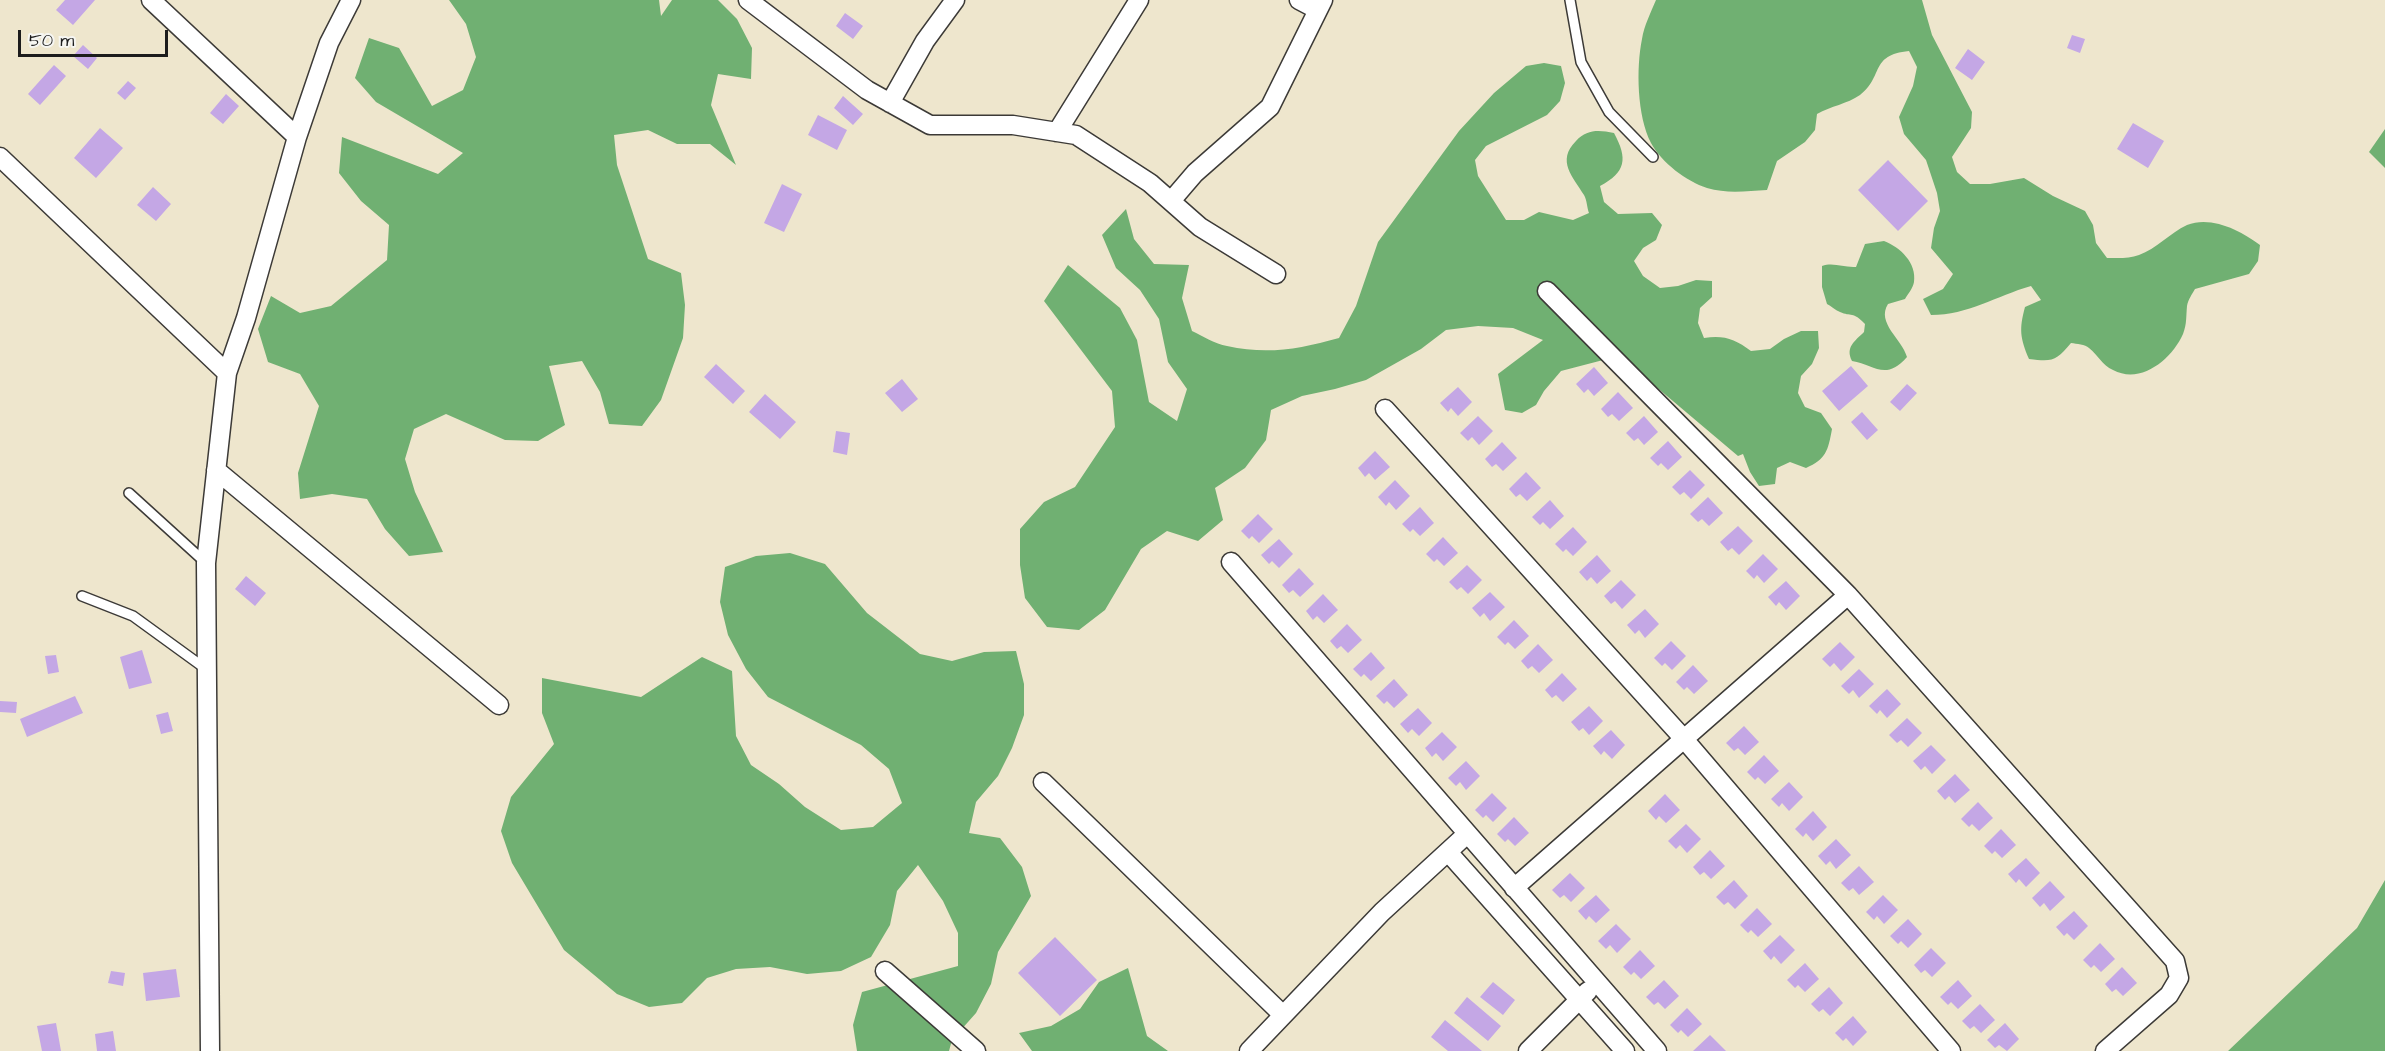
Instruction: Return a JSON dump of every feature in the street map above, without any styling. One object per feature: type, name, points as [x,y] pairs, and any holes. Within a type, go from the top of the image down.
[{"type":"street","points":[[151,0],[297,137]]},
{"type":"street","points":[[210,1051],[206,563],[226,373],[246,318],[297,137],[329,43],[351,0]]},
{"type":"street","points":[[748,0],[867,90],[930,125],[1013,125],[1076,135],[1150,183],[1200,227],[1276,274]]},
{"type":"street","points":[[890,103],[925,41],[955,0]]},
{"type":"street","points":[[1057,132],[1139,0]]},
{"type":"street","points":[[1171,201],[1195,173],[1270,107],[1320,5],[1299,0]]},
{"type":"street","points":[[0,158],[226,373]]},
{"type":"street","points":[[1547,291],[1848,595],[2175,961],[2179,978],[2169,995],[2105,1051]]},
{"type":"street","points":[[1385,409],[1684,739],[1951,1051]]},
{"type":"street","points":[[216,470],[499,705]]},
{"type":"street","points":[[1230,562],[1657,1051]]},
{"type":"street","points":[[1514,888],[1848,595]]},
{"type":"street","points":[[1043,782],[1283,1016]]},
{"type":"street","points":[[1249,1051],[1382,912],[1467,834]]},
{"type":"street","points":[[1448,852],[1625,1051]]},
{"type":"street","points":[[885,971],[976,1051]]},
{"type":"street","points":[[1528,1051],[1597,982]]},
{"type":"lane","points":[[1570,0],[1581,62],[1609,112],[1653,157]]},
{"type":"lane","points":[[129,493],[206,563]]},
{"type":"lane","points":[[82,597],[133,616],[208,670]]},
{"type":"green space","points":[[449,0],[659,0],[661,16],[672,0],[718,0],[737,19],[752,48],[751,79],[718,74],[711,105],[736,165],[710,144],[677,144],[648,130],[614,135],[617,165],[648,259],[681,273],[685,305],[683,338],[661,400],[642,426],[609,424],[600,392],[582,361],[549,366],[565,425],[538,441],[505,440],[446,414],[414,429],[405,459],[415,492],[443,552],[409,556],[385,529],[367,499],[332,494],[300,499],[298,473],[319,406],[300,374],[268,362],[258,329],[271,296],[300,313],[331,306],[387,260],[389,225],[361,201],[339,173],[342,137],[438,174],[463,153],[376,102],[355,78],[369,38],[399,48],[432,106],[463,90],[476,57],[466,24]]},
{"type":"green space","points":[[1656,0],[1922,0],[1932,35],[1972,112],[1971,128],[1952,157],[1957,172],[1970,184],[1990,184],[2024,178],[2053,196],[2085,211],[2093,225],[2096,243],[2107,258],[2127,258],[2139,255],[2187,225],[2206,222],[2226,226],[2260,245],[2258,261],[2249,274],[2195,289],[2190,297],[2185,327],[2178,343],[2163,360],[2145,372],[2124,374],[2113,370],[2081,344],[2071,343],[2053,359],[2029,359],[2021,333],[2023,315],[2025,307],[2041,300],[2031,286],[1970,308],[1944,314],[1931,315],[1923,299],[1943,289],[1953,274],[1931,248],[1934,228],[1940,211],[1937,193],[1926,160],[1904,134],[1899,117],[1913,86],[1917,67],[1909,51],[1896,53],[1882,62],[1872,81],[1860,95],[1817,114],[1815,130],[1805,142],[1777,161],[1767,190],[1737,192],[1714,190],[1699,185],[1675,170],[1661,157],[1646,132],[1640,106],[1639,64],[1643,34]]},
{"type":"green space","points":[[1544,63],[1561,66],[1565,83],[1560,101],[1547,115],[1486,146],[1475,160],[1478,176],[1506,220],[1524,220],[1539,212],[1573,220],[1589,213],[1585,197],[1568,169],[1567,155],[1570,148],[1584,134],[1598,131],[1614,133],[1623,158],[1620,170],[1600,186],[1604,202],[1618,214],[1652,213],[1662,225],[1656,240],[1643,248],[1634,261],[1643,276],[1660,288],[1678,286],[1696,280],[1712,281],[1712,297],[1700,308],[1698,323],[1704,338],[1729,339],[1751,351],[1770,349],[1801,331],[1818,331],[1819,348],[1812,364],[1801,376],[1798,393],[1805,407],[1821,413],[1832,429],[1822,458],[1806,468],[1790,462],[1777,468],[1775,484],[1759,486],[1743,454],[1738,456],[1622,358],[1607,359],[1561,371],[1544,391],[1536,405],[1522,413],[1505,410],[1498,374],[1543,340],[1513,328],[1478,326],[1446,330],[1421,349],[1366,380],[1302,396],[1271,410],[1266,440],[1245,468],[1215,488],[1223,520],[1198,541],[1167,531],[1141,549],[1105,610],[1079,630],[1047,627],[1025,598],[1020,565],[1020,529],[1044,502],[1075,487],[1115,427],[1112,391],[1044,301],[1068,265],[1120,308],[1137,340],[1149,402],[1177,421],[1187,389],[1168,362],[1159,319],[1140,290],[1116,268],[1102,235],[1126,209],[1134,239],[1154,264],[1189,265],[1182,298],[1192,331],[1223,345],[1256,350],[1297,348],[1339,338],[1356,306],[1378,242],[1459,131],[1494,93],[1526,66]]},
{"type":"green space","points":[[2385,129],[2385,168],[2369,152]]},
{"type":"green space","points":[[1884,241],[1896,247],[1910,262],[1914,282],[1905,299],[1888,304],[1885,311],[1887,324],[1907,357],[1892,369],[1879,370],[1852,361],[1850,348],[1864,332],[1865,324],[1855,316],[1840,312],[1827,304],[1822,287],[1822,266],[1856,267],[1865,244]]},
{"type":"green space","points":[[790,553],[825,564],[867,613],[920,654],[952,661],[984,652],[1016,651],[1024,684],[1024,715],[1012,748],[998,776],[976,802],[969,833],[1000,838],[1022,867],[1031,896],[998,952],[991,984],[976,1013],[952,1040],[949,1051],[857,1051],[853,1025],[862,992],[958,966],[958,933],[943,901],[918,865],[897,891],[890,925],[871,957],[841,971],[807,974],[770,967],[736,969],[707,978],[682,1003],[649,1007],[617,994],[564,950],[512,863],[501,831],[511,797],[554,744],[542,713],[542,678],[641,697],[702,657],[732,671],[736,736],[751,765],[779,784],[805,807],[841,830],[873,827],[902,803],[889,769],[861,745],[768,697],[746,669],[728,635],[720,602],[725,567],[756,556]]},
{"type":"green space","points":[[2385,880],[2385,1051],[2228,1051],[2357,928]]},
{"type":"green space","points":[[1128,968],[1147,1036],[1168,1051],[1032,1051],[1019,1033],[1051,1026],[1080,1009],[1099,982]]},
{"type":"building","points":[[65,0],[95,0],[73,25],[56,10]]},
{"type":"building","points":[[845,13],[863,26],[853,39],[836,26]]},
{"type":"building","points":[[2072,35],[2085,39],[2080,53],[2067,48]]},
{"type":"building","points":[[83,45],[97,58],[88,69],[73,56]]},
{"type":"building","points":[[1968,49],[1985,62],[1972,80],[1955,68]]},
{"type":"building","points":[[54,65],[66,76],[40,105],[28,94]]},
{"type":"building","points":[[128,81],[136,88],[125,100],[117,93]]},
{"type":"building","points":[[226,94],[239,106],[223,124],[210,113]]},
{"type":"building","points":[[843,96],[863,114],[853,125],[834,108]]},
{"type":"building","points":[[818,115],[847,130],[837,150],[808,135]]},
{"type":"building","points":[[2133,123],[2164,141],[2148,168],[2117,149]]},
{"type":"building","points":[[100,128],[123,148],[96,178],[74,158]]},
{"type":"building","points":[[1888,160],[1928,201],[1898,231],[1858,190]]},
{"type":"building","points":[[782,184],[802,194],[784,232],[764,223]]},
{"type":"building","points":[[153,187],[171,204],[156,221],[137,205]]},
{"type":"building","points":[[716,364],[745,391],[733,404],[704,377]]},
{"type":"building","points":[[1851,366],[1868,386],[1839,411],[1822,391]]},
{"type":"building","points":[[1594,367],[1608,383],[1594,396],[1588,389],[1584,393],[1576,384]]},
{"type":"building","points":[[902,379],[918,399],[902,412],[885,393]]},
{"type":"building","points":[[1907,384],[1917,393],[1900,411],[1890,402]]},
{"type":"building","points":[[1458,387],[1472,402],[1458,416],[1451,408],[1448,412],[1440,403]]},
{"type":"building","points":[[1618,392],[1633,408],[1619,421],[1612,414],[1608,417],[1601,409]]},
{"type":"building","points":[[765,394],[796,422],[780,439],[749,412]]},
{"type":"building","points":[[1862,412],[1878,430],[1867,440],[1851,422]]},
{"type":"building","points":[[1478,416],[1493,431],[1479,445],[1472,437],[1468,441],[1460,433]]},
{"type":"building","points":[[1644,416],[1658,432],[1644,445],[1638,438],[1634,441],[1626,433]]},
{"type":"building","points":[[836,431],[850,433],[847,455],[833,452]]},
{"type":"building","points":[[1668,441],[1682,457],[1668,470],[1661,463],[1658,466],[1650,458]]},
{"type":"building","points":[[1502,442],[1517,458],[1503,471],[1496,464],[1492,467],[1485,459]]},
{"type":"building","points":[[1375,451],[1390,467],[1375,480],[1369,473],[1365,477],[1358,468]]},
{"type":"building","points":[[1690,470],[1705,485],[1691,499],[1684,492],[1680,495],[1672,487]]},
{"type":"building","points":[[1526,472],[1541,488],[1527,501],[1520,494],[1516,497],[1509,489]]},
{"type":"building","points":[[1395,480],[1410,496],[1396,510],[1389,502],[1386,506],[1378,497]]},
{"type":"building","points":[[1708,497],[1723,513],[1709,526],[1702,519],[1698,522],[1690,514]]},
{"type":"building","points":[[1550,500],[1564,516],[1550,529],[1543,522],[1540,525],[1532,517]]},
{"type":"building","points":[[1420,507],[1434,523],[1420,536],[1413,529],[1410,532],[1402,524]]},
{"type":"building","points":[[1258,514],[1273,529],[1259,543],[1252,536],[1249,539],[1241,531]]},
{"type":"building","points":[[1738,526],[1753,541],[1739,555],[1732,548],[1728,551],[1720,542]]},
{"type":"building","points":[[1573,527],[1587,542],[1573,556],[1566,549],[1563,552],[1555,544]]},
{"type":"building","points":[[1443,537],[1458,553],[1444,566],[1437,559],[1434,562],[1426,554]]},
{"type":"building","points":[[1279,539],[1293,554],[1279,568],[1272,561],[1269,564],[1261,555]]},
{"type":"building","points":[[1763,554],[1778,569],[1764,583],[1757,575],[1754,579],[1746,571]]},
{"type":"building","points":[[1597,555],[1611,571],[1597,584],[1591,577],[1587,581],[1579,572]]},
{"type":"building","points":[[1467,565],[1482,580],[1468,594],[1461,587],[1457,590],[1449,582]]},
{"type":"building","points":[[1299,568],[1314,584],[1300,597],[1293,590],[1289,593],[1282,585]]},
{"type":"building","points":[[246,576],[266,593],[255,606],[235,589]]},
{"type":"building","points":[[1621,580],[1636,595],[1622,609],[1615,601],[1611,604],[1604,596]]},
{"type":"building","points":[[1786,581],[1800,596],[1786,610],[1779,602],[1776,606],[1768,597]]},
{"type":"building","points":[[1490,592],[1505,607],[1490,621],[1484,613],[1480,617],[1472,608]]},
{"type":"building","points":[[1323,594],[1338,610],[1324,623],[1317,616],[1313,620],[1306,611]]},
{"type":"building","points":[[1645,609],[1659,624],[1645,638],[1639,630],[1635,634],[1627,625]]},
{"type":"building","points":[[1514,620],[1529,636],[1515,649],[1508,642],[1505,645],[1497,637]]},
{"type":"building","points":[[1347,624],[1362,640],[1348,653],[1341,646],[1337,649],[1330,641]]},
{"type":"building","points":[[1671,641],[1686,656],[1672,670],[1665,663],[1662,666],[1654,658]]},
{"type":"building","points":[[1840,642],[1855,657],[1841,671],[1834,663],[1830,667],[1822,659]]},
{"type":"building","points":[[1538,644],[1553,660],[1539,673],[1532,666],[1528,669],[1521,661]]},
{"type":"building","points":[[142,650],[152,683],[129,689],[120,657]]},
{"type":"building","points":[[1371,652],[1385,668],[1371,681],[1364,674],[1361,677],[1353,669]]},
{"type":"building","points":[[56,655],[59,672],[48,674],[45,656]]},
{"type":"building","points":[[1693,665],[1708,681],[1694,694],[1687,687],[1684,690],[1676,682]]},
{"type":"building","points":[[1859,669],[1874,684],[1859,698],[1853,690],[1849,694],[1841,686]]},
{"type":"building","points":[[1562,673],[1577,689],[1563,702],[1556,695],[1552,698],[1545,690]]},
{"type":"building","points":[[1394,679],[1408,695],[1394,708],[1387,701],[1384,704],[1376,696]]},
{"type":"building","points":[[1887,689],[1901,704],[1887,718],[1880,710],[1877,714],[1869,706]]},
{"type":"building","points":[[75,696],[83,713],[27,737],[20,719]]},
{"type":"building","points":[[0,701],[17,702],[16,713],[0,712]]},
{"type":"building","points":[[1589,706],[1603,721],[1589,735],[1583,728],[1579,731],[1571,722]]},
{"type":"building","points":[[1418,708],[1432,723],[1419,736],[1412,729],[1408,733],[1400,724]]},
{"type":"building","points":[[168,712],[173,731],[161,734],[156,715]]},
{"type":"building","points":[[1907,718],[1922,733],[1908,747],[1901,740],[1897,743],[1889,735]]},
{"type":"building","points":[[1744,726],[1759,742],[1745,755],[1738,748],[1734,751],[1726,743]]},
{"type":"building","points":[[1611,730],[1625,745],[1612,759],[1604,751],[1601,755],[1593,746]]},
{"type":"building","points":[[1442,732],[1457,747],[1443,761],[1436,753],[1432,757],[1425,748]]},
{"type":"building","points":[[1931,745],[1946,760],[1932,774],[1925,766],[1921,770],[1913,761]]},
{"type":"building","points":[[1764,755],[1779,771],[1765,784],[1758,777],[1755,780],[1747,772]]},
{"type":"building","points":[[1466,761],[1480,776],[1466,790],[1460,782],[1456,786],[1448,778]]},
{"type":"building","points":[[1955,774],[1970,790],[1955,803],[1949,796],[1945,800],[1937,791]]},
{"type":"building","points":[[1789,782],[1803,797],[1789,811],[1782,803],[1779,807],[1771,799]]},
{"type":"building","points":[[1492,793],[1507,808],[1493,822],[1486,815],[1483,818],[1475,810]]},
{"type":"building","points":[[1665,794],[1680,810],[1666,823],[1659,816],[1656,820],[1648,811]]},
{"type":"building","points":[[1978,802],[1993,818],[1979,831],[1972,824],[1969,827],[1961,819]]},
{"type":"building","points":[[1813,811],[1827,827],[1813,841],[1806,833],[1803,837],[1795,829]]},
{"type":"building","points":[[1514,817],[1529,833],[1515,846],[1508,839],[1505,842],[1497,834]]},
{"type":"building","points":[[1686,824],[1701,839],[1687,853],[1680,845],[1676,849],[1668,841]]},
{"type":"building","points":[[2001,829],[2016,845],[2002,858],[1995,851],[1992,854],[1984,846]]},
{"type":"building","points":[[1836,839],[1851,855],[1836,869],[1830,861],[1826,865],[1818,856]]},
{"type":"building","points":[[1710,850],[1725,866],[1711,879],[1704,872],[1700,875],[1693,867]]},
{"type":"building","points":[[2026,858],[2040,873],[2026,887],[2019,879],[2016,883],[2008,874]]},
{"type":"building","points":[[1859,866],[1874,882],[1859,895],[1853,888],[1849,891],[1841,883]]},
{"type":"building","points":[[1570,873],[1585,888],[1571,902],[1564,895],[1560,898],[1552,890]]},
{"type":"building","points":[[1734,880],[1748,896],[1735,909],[1728,902],[1724,905],[1716,897]]},
{"type":"building","points":[[2050,881],[2065,897],[2050,911],[2044,903],[2040,907],[2032,898]]},
{"type":"building","points":[[1596,895],[1610,910],[1596,923],[1589,916],[1586,920],[1578,911]]},
{"type":"building","points":[[1883,895],[1898,910],[1884,924],[1877,916],[1874,920],[1866,912]]},
{"type":"building","points":[[1757,908],[1772,924],[1758,937],[1751,930],[1748,933],[1740,925]]},
{"type":"building","points":[[2074,911],[2088,926],[2074,940],[2067,933],[2064,936],[2056,927]]},
{"type":"building","points":[[1908,919],[1922,934],[1908,948],[1901,941],[1898,944],[1890,936]]},
{"type":"building","points":[[1616,924],[1631,939],[1617,953],[1610,945],[1606,949],[1598,941]]},
{"type":"building","points":[[1780,935],[1795,950],[1781,964],[1774,956],[1771,960],[1763,951]]},
{"type":"building","points":[[1055,937],[1097,980],[1060,1016],[1018,973]]},
{"type":"building","points":[[2100,943],[2115,959],[2101,972],[2094,965],[2091,968],[2083,960]]},
{"type":"building","points":[[1931,948],[1946,963],[1932,977],[1925,970],[1921,973],[1914,965]]},
{"type":"building","points":[[1640,950],[1655,966],[1641,979],[1634,972],[1631,975],[1623,967]]},
{"type":"building","points":[[1805,963],[1819,979],[1805,992],[1798,985],[1795,988],[1787,980]]},
{"type":"building","points":[[2122,967],[2137,983],[2123,996],[2116,989],[2112,992],[2105,984]]},
{"type":"building","points":[[176,969],[180,997],[146,1001],[143,973]]},
{"type":"building","points":[[111,971],[125,973],[123,986],[108,983]]},
{"type":"building","points":[[1664,980],[1679,996],[1665,1009],[1658,1002],[1654,1005],[1646,997]]},
{"type":"building","points":[[1958,980],[1972,996],[1958,1009],[1951,1002],[1948,1005],[1940,997]]},
{"type":"building","points":[[1493,982],[1515,1000],[1503,1015],[1480,997]]},
{"type":"building","points":[[1829,987],[1843,1003],[1830,1016],[1823,1009],[1819,1012],[1811,1004]]},
{"type":"building","points":[[1467,997],[1501,1026],[1488,1041],[1454,1013]]},
{"type":"building","points":[[1980,1004],[1995,1020],[1981,1033],[1974,1026],[1970,1029],[1962,1021]]},
{"type":"building","points":[[1687,1008],[1702,1024],[1688,1037],[1681,1030],[1678,1033],[1670,1025]]},
{"type":"building","points":[[1853,1016],[1867,1032],[1853,1046],[1846,1038],[1843,1041],[1835,1033]]},
{"type":"building","points":[[1445,1020],[1482,1051],[1448,1051],[1431,1037]]},
{"type":"building","points":[[56,1023],[61,1051],[42,1051],[37,1026]]},
{"type":"building","points":[[2005,1023],[2019,1039],[2007,1051],[1999,1045],[1995,1048],[1987,1040]]},
{"type":"building","points":[[113,1031],[116,1051],[97,1051],[95,1034]]},
{"type":"building","points":[[1710,1035],[1726,1051],[1693,1051]]}]
